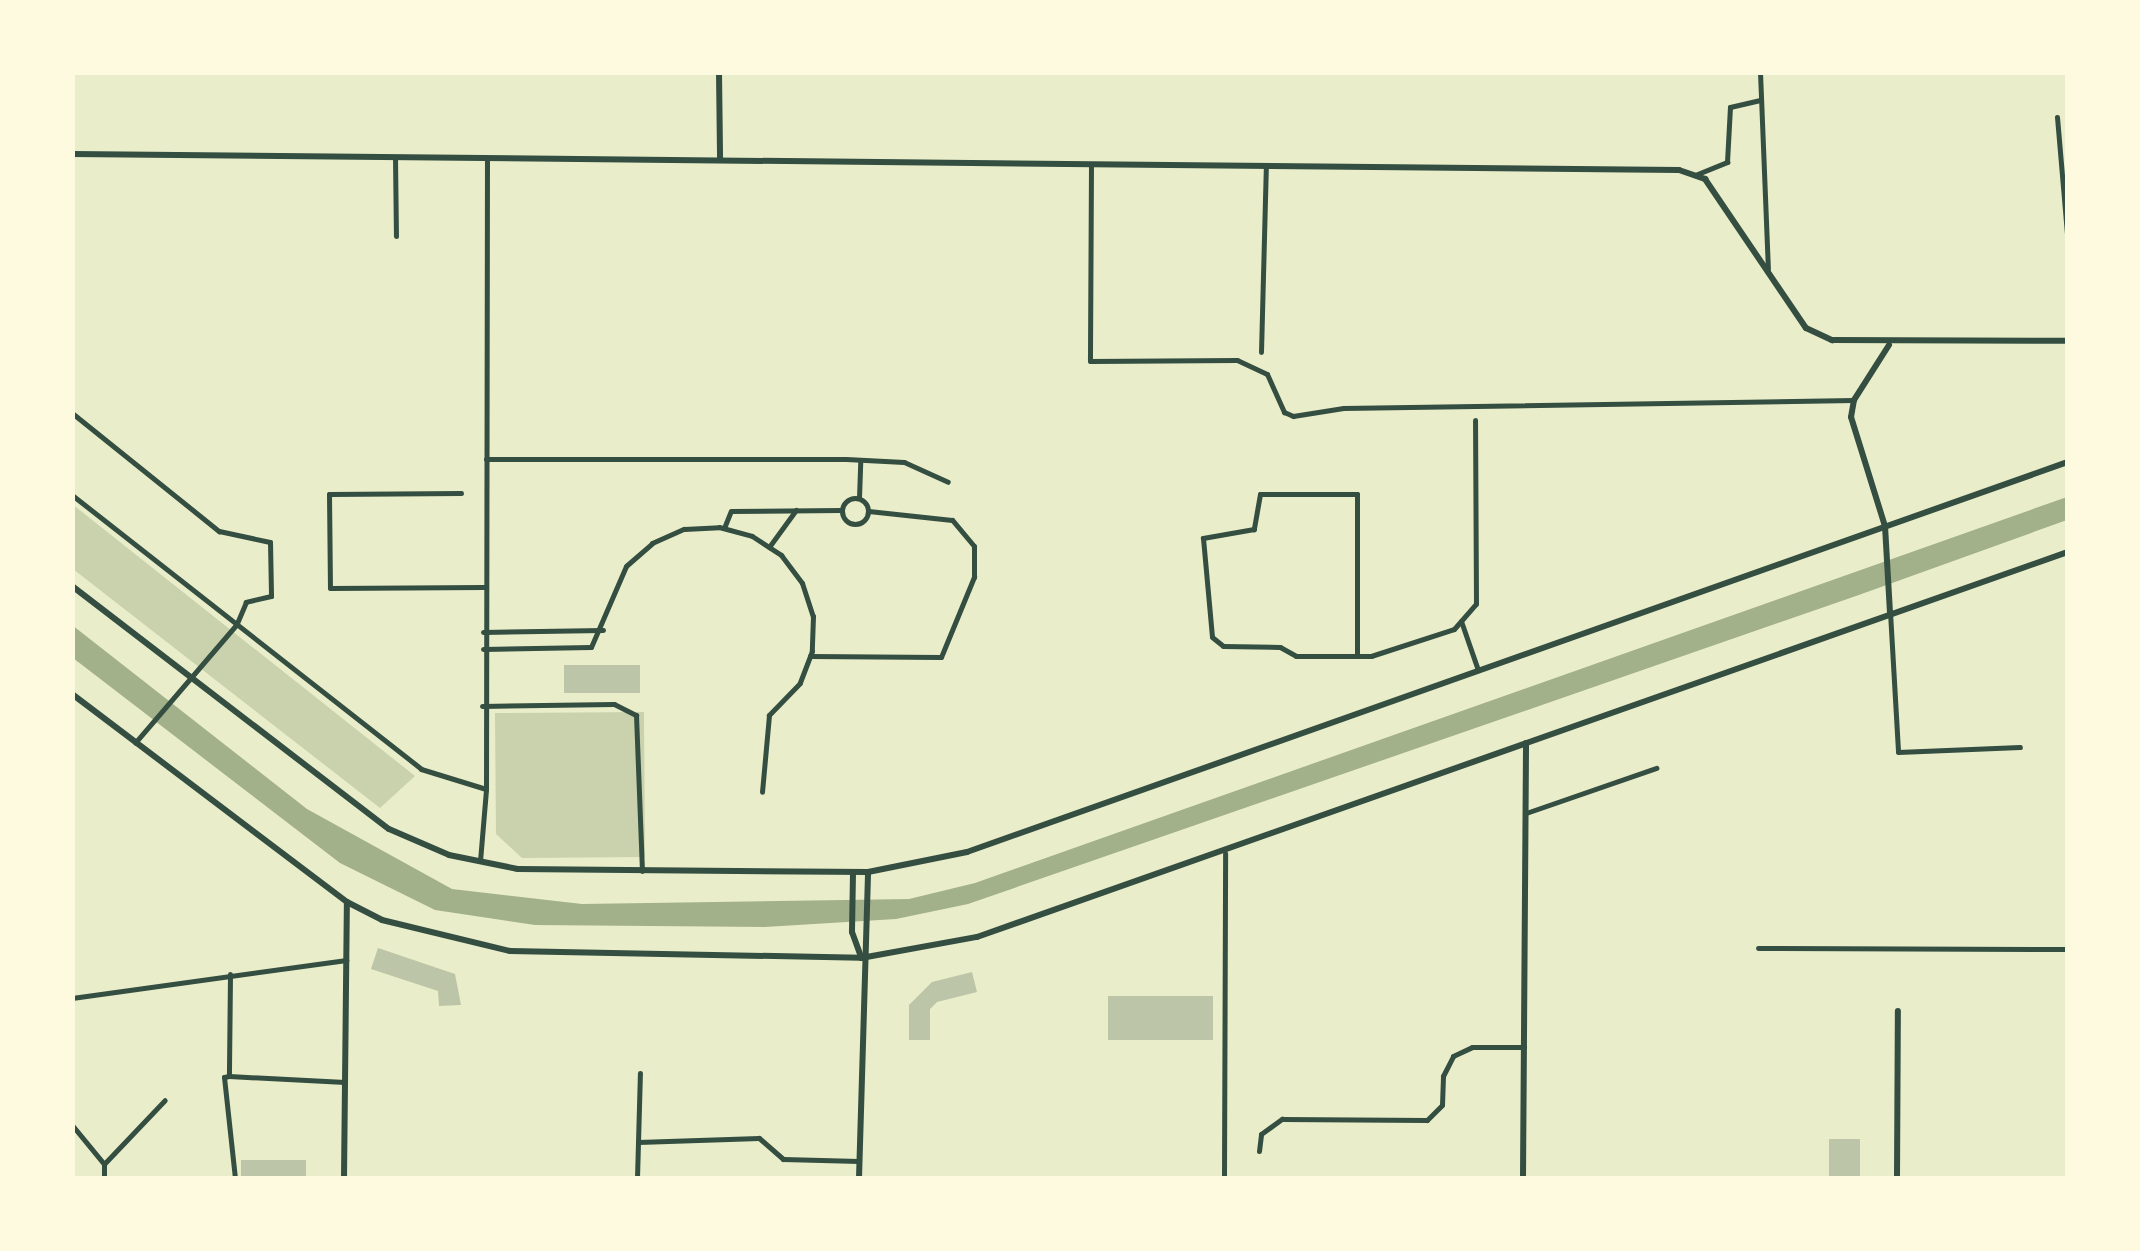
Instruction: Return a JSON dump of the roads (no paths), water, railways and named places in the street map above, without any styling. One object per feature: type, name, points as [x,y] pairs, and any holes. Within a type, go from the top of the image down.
[{"type":"street","points":[[719,72],[720,160]]},
{"type":"street","points":[[1760,72],[1768,271]]},
{"type":"street","points":[[1695,176],[1727,162],[1730,107],[1760,100]]},
{"type":"street","points":[[2057,117],[2068,246]]},
{"type":"street","points":[[72,154],[1679,170],[1705,179],[1806,328],[1832,340],[1889,346],[2068,341]]},
{"type":"street","points":[[395,157],[396,236]]},
{"type":"street","points":[[480,861],[486,790],[482,706],[487,158]]},
{"type":"street","points":[[1092,164],[1090,362],[1237,360],[1267,374],[1284,412],[1293,416],[1343,408],[1854,400]]},
{"type":"street","points":[[1261,352],[1266,166]]},
{"type":"street","points":[[1889,346],[1854,400],[1856,436],[1887,548],[1898,752],[2020,747]]},
{"type":"street","points":[[72,413],[219,531],[270,542],[272,596],[246,602],[236,625],[187,677],[135,743]]},
{"type":"street","points":[[1358,656],[1357,494],[1260,494],[1254,529],[1203,538],[1211,632],[1218,644],[1280,647],[1296,656],[1358,656],[1454,630],[1476,604],[1475,420]]},
{"type":"street","points":[[485,459],[904,462],[948,482]]},
{"type":"street","points":[[860,460],[859,498],[868,511]]},
{"type":"street","points":[[72,586],[389,829],[518,870],[853,873],[967,852],[2068,462]]},
{"type":"street","points":[[461,493],[330,494],[330,588],[484,587]]},
{"type":"street","points":[[72,495],[421,769],[486,790]]},
{"type":"street","points":[[842,510],[847,500],[859,498]]},
{"type":"street","points":[[724,528],[731,510],[842,510],[854,524],[868,511],[952,520],[974,546],[974,577],[940,657],[810,656]]},
{"type":"street","points":[[769,547],[796,510]]},
{"type":"street","points":[[483,649],[591,648],[603,630],[609,596],[626,566],[652,543],[684,529],[724,528],[769,547],[802,583],[813,616],[810,656],[800,684],[769,714],[762,792]]},
{"type":"street","points":[[72,694],[347,902],[382,920],[510,951],[861,958],[977,937],[1225,853],[1890,612],[2068,552]]},
{"type":"street","points":[[1461,621],[1478,671]]},
{"type":"street","points":[[483,632],[603,630]]},
{"type":"street","points":[[482,706],[614,704],[636,715],[642,870]]},
{"type":"street","points":[[1523,1178],[1527,1047],[1526,742]]},
{"type":"street","points":[[1526,812],[1656,768]]},
{"type":"street","points":[[1224,1178],[1225,853]]},
{"type":"street","points":[[859,1178],[861,958],[868,931],[868,872]]},
{"type":"street","points":[[853,873],[852,932],[861,958]]},
{"type":"street","points":[[344,1178],[347,902]]},
{"type":"street","points":[[1758,948],[2068,949]]},
{"type":"street","points":[[72,998],[159,990],[230,974],[346,960]]},
{"type":"street","points":[[230,974],[230,1076]]},
{"type":"street","points":[[1897,1178],[1898,1011]]},
{"type":"street","points":[[1259,1152],[1266,1127],[1282,1119],[1427,1120],[1442,1106],[1443,1076],[1452,1056],[1472,1047],[1527,1047]]},
{"type":"street","points":[[637,1178],[640,1073]]},
{"type":"street","points":[[235,1178],[224,1077],[345,1082]]},
{"type":"street","points":[[104,1164],[165,1100]]},
{"type":"street","points":[[72,1124],[104,1164],[104,1178]]},
{"type":"street","points":[[638,1142],[759,1138],[783,1158],[859,1161]]}]
